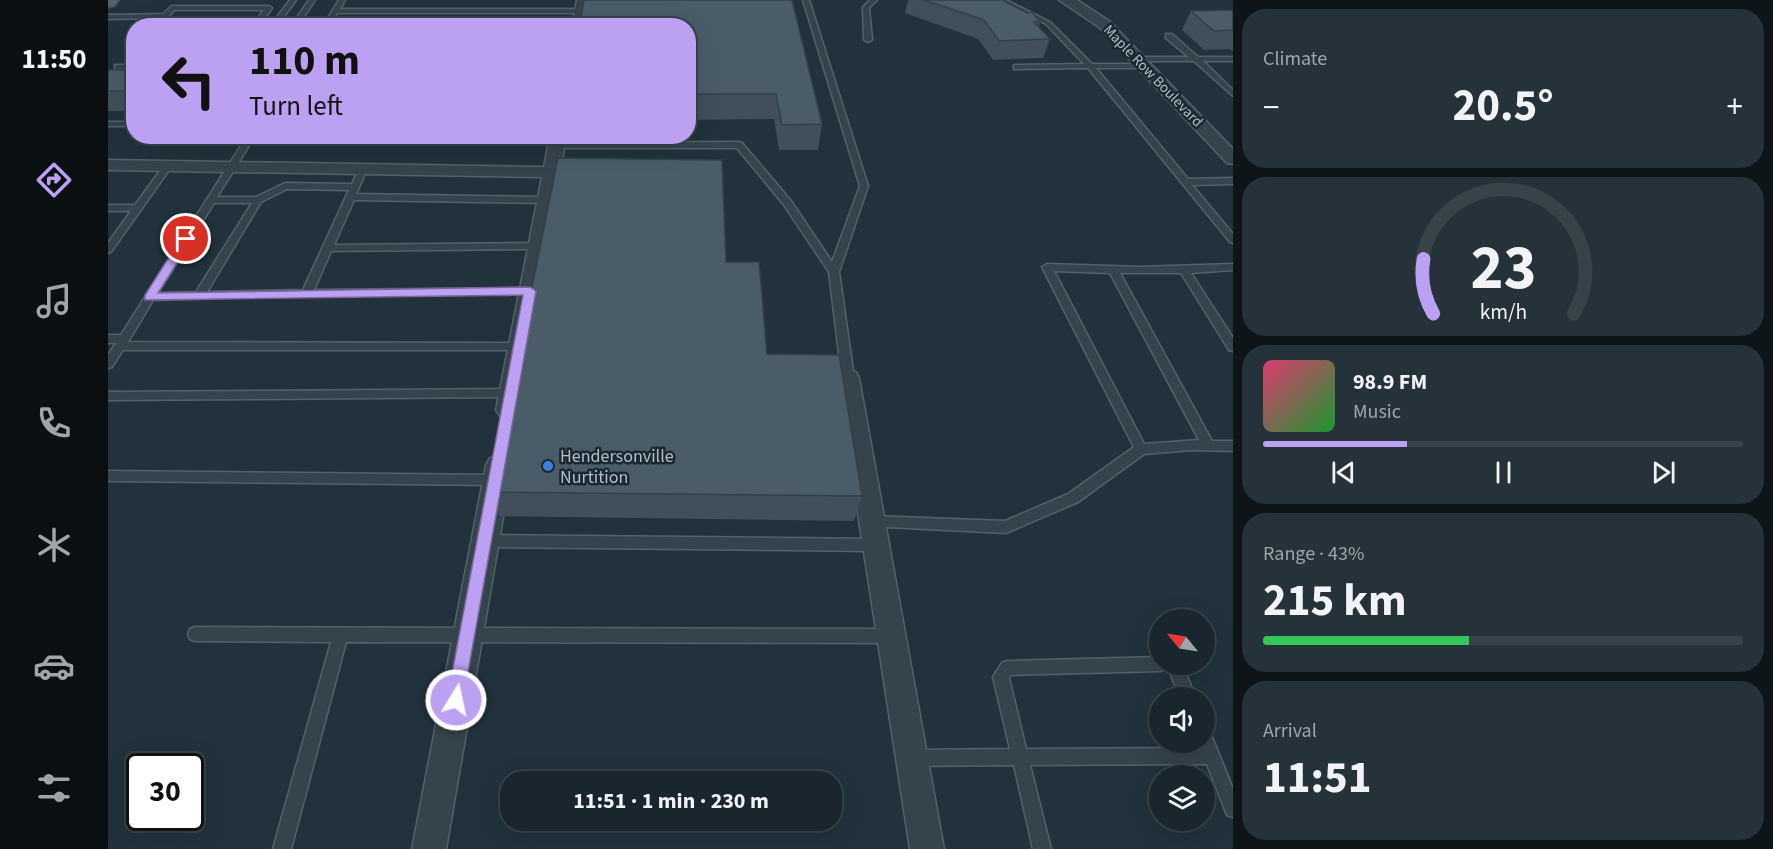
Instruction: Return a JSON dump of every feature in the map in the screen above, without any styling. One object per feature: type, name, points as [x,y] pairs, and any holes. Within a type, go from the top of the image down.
[{"type":"street","name":"Maple Row Boulevard","points":[[1066,0],[1079,6],[1104,24],[1233,159]]},
{"type":"street","points":[[429,849],[556,144]]},
{"type":"street","points":[[108,165],[551,172]]},
{"type":"street","points":[[848,378],[927,849]]},
{"type":"lane","points":[[108,17],[165,16],[176,0]]},
{"type":"lane","points":[[279,18],[293,0]]},
{"type":"lane","points":[[300,18],[312,0]]},
{"type":"lane","points":[[331,18],[342,0]]},
{"type":"lane","points":[[806,0],[864,186],[834,272]]},
{"type":"lane","points":[[868,40],[866,7],[874,0]]},
{"type":"lane","points":[[1001,0],[1048,23],[1090,66],[1233,240]]},
{"type":"lane","points":[[172,8],[269,9],[262,18]]},
{"type":"lane","points":[[335,11],[581,12]]},
{"type":"lane","points":[[1169,36],[1233,94]]},
{"type":"lane","points":[[1017,67],[1233,59]]},
{"type":"lane","points":[[118,67],[126,67]]},
{"type":"lane","points":[[108,124],[126,124]]},
{"type":"lane","points":[[108,364],[246,144]]},
{"type":"lane","points":[[694,144],[739,145],[788,203],[834,272],[848,378]]},
{"type":"lane","points":[[108,250],[168,166]]},
{"type":"lane","points":[[307,294],[363,169]]},
{"type":"lane","points":[[1186,182],[1233,181]]},
{"type":"lane","points":[[211,200],[258,200],[285,186],[353,192],[546,200]]},
{"type":"lane","points":[[199,296],[258,200]]},
{"type":"lane","points":[[108,208],[139,208]]},
{"type":"lane","points":[[328,248],[538,246]]},
{"type":"lane","points":[[1141,449],[1047,267],[1114,271],[1185,271],[1233,267]]},
{"type":"lane","points":[[1114,271],[1208,445]]},
{"type":"lane","points":[[1185,271],[1233,347]]},
{"type":"lane","points":[[150,297],[530,291]]},
{"type":"lane","points":[[108,339],[122,343],[520,346]]},
{"type":"lane","points":[[108,396],[512,393]]},
{"type":"lane","points":[[484,541],[874,533],[1006,527],[1073,498],[1141,449],[1208,445],[1233,446]]},
{"type":"lane","points":[[108,476],[496,480]]},
{"type":"lane","points":[[195,634],[892,636]]},
{"type":"lane","points":[[282,849],[340,635]]},
{"type":"lane","points":[[1042,849],[1001,678],[1007,668],[1149,664]]},
{"type":"lane","points":[[1211,753],[1233,809]]},
{"type":"lane","points":[[912,758],[1212,756]]},
{"type":"building","points":[[584,0],[792,0],[822,124],[782,125],[776,94],[696,94],[696,18],[581,18]]},
{"type":"building","points":[[924,0],[1002,0],[1027,13],[1032,12],[1040,22],[1034,22],[1050,39],[999,41],[984,20]]},
{"type":"building","points":[[1233,10],[1233,30],[1214,31],[1191,11]]},
{"type":"building","points":[[108,70],[126,70],[126,91],[108,91]]},
{"type":"building","points":[[558,158],[722,160],[726,262],[759,262],[767,354],[839,355],[862,496],[491,492]]},
{"type":"place","name":"Hendersonville Nurtition","points":[[548,466]]},
{"type":"route","points":[[186,239],[150,297],[530,291],[456,700]]}]
